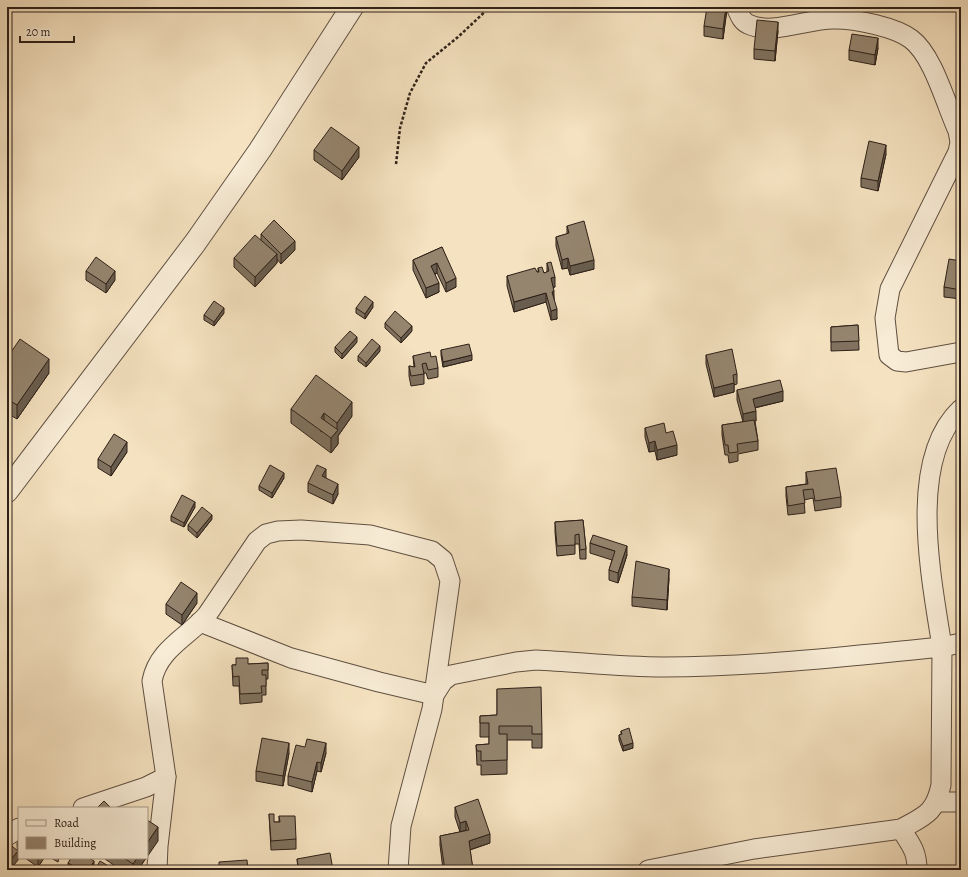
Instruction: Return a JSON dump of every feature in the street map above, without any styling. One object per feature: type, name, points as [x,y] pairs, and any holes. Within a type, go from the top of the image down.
[{"type":"street","points":[[7,491],[195,243],[265,143],[352,7]]},
{"type":"street","points":[[736,7],[746,24],[757,27],[773,28],[835,19],[886,26],[911,39],[929,61],[958,131],[960,142],[958,152],[890,289],[885,318],[886,340],[889,355],[897,361],[906,362],[961,352]]},
{"type":"street","points":[[648,870],[754,849],[901,829],[922,818],[937,802],[941,786],[942,647],[928,557],[928,497],[933,460],[939,439],[950,419],[961,409]]},
{"type":"street","points":[[157,870],[158,846],[166,777],[152,681],[154,671],[173,644],[200,622],[257,541],[266,534],[278,531],[301,530],[370,535],[432,551],[443,560],[450,581],[432,708],[401,826],[398,870]]},
{"type":"street","points":[[200,622],[291,658],[379,682],[434,694]]},
{"type":"street","points":[[434,694],[443,681],[451,675],[516,662],[536,660],[662,667],[704,666],[828,658],[942,647],[961,643]]},
{"type":"street","points":[[86,807],[146,787],[166,777]]},
{"type":"street","points":[[937,802],[961,802]]},
{"type":"street","points":[[7,836],[18,829]]},
{"type":"street","points":[[901,829],[914,848],[917,856],[917,870]]},
{"type":"path","points":[[396,164],[400,128],[410,93],[426,63],[458,37],[490,7]]},
{"type":"building","points":[[707,7],[726,7],[723,29],[704,26]]},
{"type":"building","points":[[757,20],[778,22],[775,51],[754,49]]},
{"type":"building","points":[[852,34],[878,38],[875,55],[849,50]]},
{"type":"building","points":[[331,127],[359,147],[342,171],[314,150]]},
{"type":"building","points":[[869,141],[886,145],[878,181],[861,178]]},
{"type":"building","points":[[274,220],[295,241],[281,254],[261,234]]},
{"type":"building","points":[[584,221],[594,260],[570,266],[568,258],[562,260],[556,237],[569,233],[567,226]]},
{"type":"building","points":[[255,235],[277,254],[255,277],[234,258]]},
{"type":"building","points":[[442,247],[456,278],[446,283],[437,263],[431,266],[439,283],[426,288],[413,260]]},
{"type":"building","points":[[96,257],[115,271],[106,284],[86,271]]},
{"type":"building","points":[[949,259],[961,261],[961,290],[944,287]]},
{"type":"building","points":[[551,262],[555,277],[551,278],[554,291],[552,292],[557,309],[551,311],[546,293],[514,302],[507,276],[535,268],[537,272],[539,272],[538,268],[542,267],[544,273],[549,271],[547,263]]},
{"type":"building","points":[[365,296],[373,302],[365,314],[356,308]]},
{"type":"building","points":[[214,301],[224,308],[214,322],[204,315]]},
{"type":"building","points":[[395,311],[412,326],[401,338],[385,323]]},
{"type":"building","points":[[858,325],[859,341],[831,342],[831,327]]},
{"type":"building","points":[[350,331],[357,337],[342,354],[335,347]]},
{"type":"building","points":[[20,339],[49,359],[17,405],[7,399],[7,358]]},
{"type":"building","points":[[372,339],[380,346],[366,363],[358,356]]},
{"type":"building","points":[[469,344],[472,355],[443,362],[441,350]]},
{"type":"building","points":[[732,349],[737,374],[733,375],[734,383],[714,388],[706,355]]},
{"type":"building","points":[[430,352],[431,357],[436,356],[438,368],[428,370],[426,363],[422,364],[424,374],[411,376],[409,366],[415,367],[413,356]]},
{"type":"building","points":[[316,375],[352,402],[337,423],[324,413],[321,418],[338,430],[331,438],[291,409]]},
{"type":"building","points":[[780,380],[783,391],[753,399],[756,411],[743,414],[737,390]]},
{"type":"building","points":[[754,420],[758,441],[737,444],[738,452],[729,453],[728,445],[725,445],[722,425]]},
{"type":"building","points":[[664,423],[666,433],[673,431],[677,445],[657,450],[655,441],[649,443],[645,428]]},
{"type":"building","points":[[114,434],[127,442],[111,467],[98,459]]},
{"type":"building","points":[[270,465],[284,473],[272,493],[259,486]]},
{"type":"building","points":[[317,465],[326,469],[322,476],[338,484],[333,495],[308,483]]},
{"type":"building","points":[[836,468],[841,497],[815,501],[813,489],[803,490],[805,503],[788,506],[786,487],[808,484],[806,472]]},
{"type":"building","points":[[182,495],[195,502],[184,523],[171,516]]},
{"type":"building","points":[[202,507],[212,515],[197,533],[188,525]]},
{"type":"building","points":[[583,520],[586,549],[580,550],[579,534],[575,535],[575,545],[557,546],[555,522]]},
{"type":"building","points":[[593,535],[627,546],[618,573],[609,570],[615,551],[590,543]]},
{"type":"building","points":[[636,561],[669,569],[667,600],[632,597]]},
{"type":"building","points":[[181,582],[197,593],[182,615],[166,604]]},
{"type":"building","points":[[236,658],[248,658],[248,664],[268,663],[268,670],[262,670],[262,675],[266,675],[266,686],[261,686],[262,693],[240,694],[239,676],[233,677],[232,665],[236,665]]},
{"type":"building","points":[[541,687],[542,734],[532,734],[532,726],[499,726],[499,734],[507,734],[507,760],[481,761],[481,751],[477,751],[476,745],[489,744],[489,723],[480,723],[480,716],[497,715],[497,689]]},
{"type":"building","points":[[629,728],[633,743],[623,746],[619,735],[622,734],[621,731]]},
{"type":"building","points":[[262,738],[289,743],[283,776],[256,771]]},
{"type":"building","points":[[307,739],[326,743],[321,763],[317,762],[312,782],[288,776],[296,745],[305,747]]},
{"type":"building","points":[[478,799],[490,834],[469,841],[473,870],[445,870],[440,836],[469,830],[466,821],[460,823],[455,807]]},
{"type":"building","points":[[104,801],[110,807],[98,807]]},
{"type":"building","points":[[269,814],[274,814],[274,822],[280,822],[279,816],[295,816],[296,839],[271,841]]},
{"type":"building","points":[[148,821],[158,827],[148,842]]},
{"type":"building","points":[[7,842],[18,851],[7,864]]},
{"type":"building","points":[[330,853],[333,870],[299,870],[297,859]]},
{"type":"building","points":[[70,859],[91,859],[94,861],[89,870],[81,870],[68,863]]},
{"type":"building","points":[[126,859],[136,859],[133,864]]},
{"type":"building","points":[[247,860],[248,870],[219,870],[219,862]]},
{"type":"building","points":[[100,861],[115,870],[95,870]]}]
